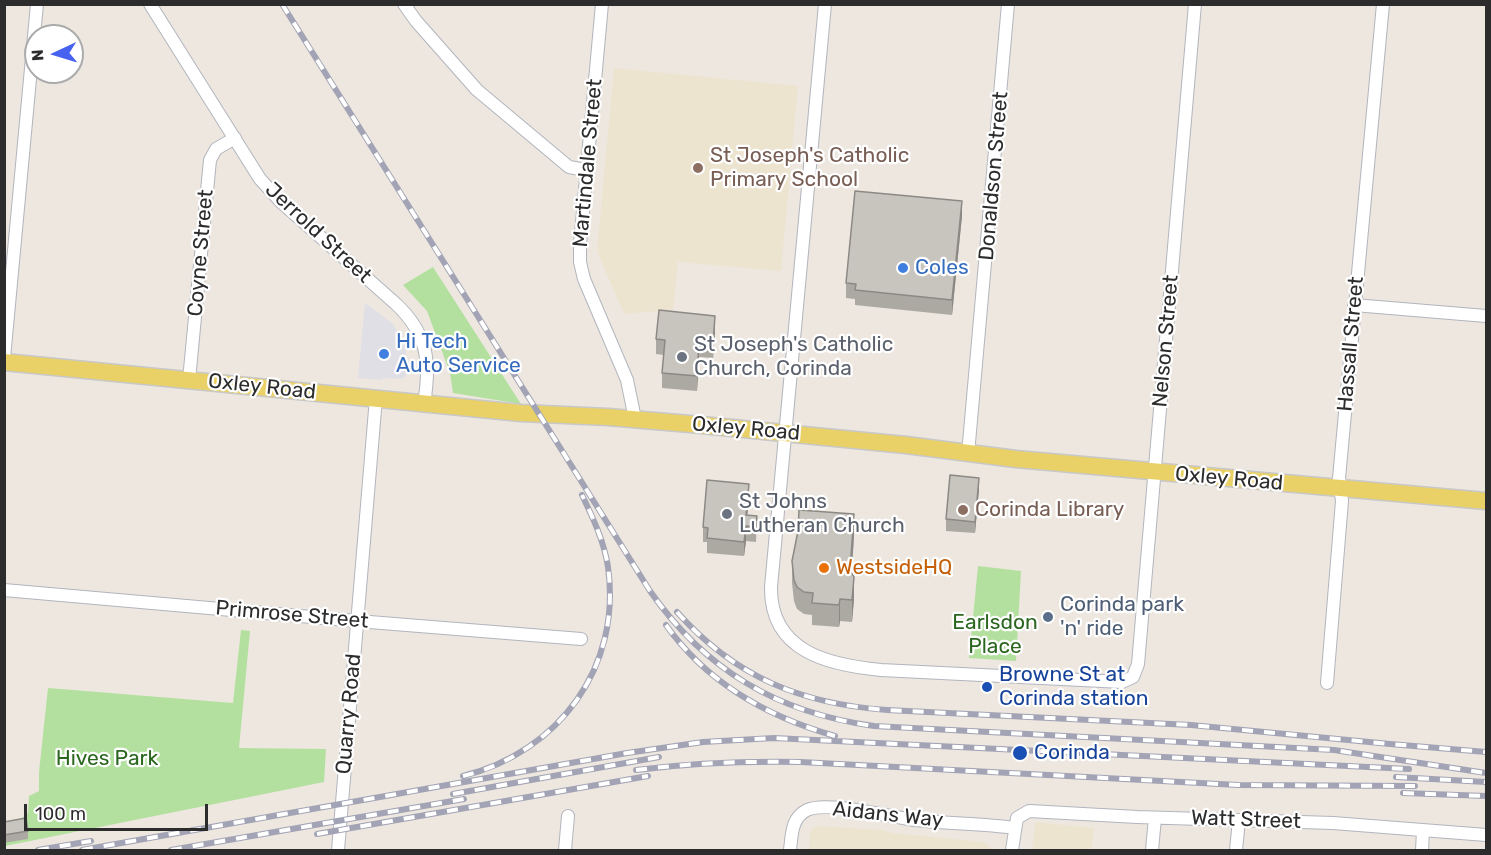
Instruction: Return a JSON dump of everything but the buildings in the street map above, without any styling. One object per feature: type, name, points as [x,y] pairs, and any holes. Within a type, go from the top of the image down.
[{"type":"main road","name":"Oxley Road","points":[[4,360],[314,394],[521,413],[635,419],[906,445],[968,454],[1486,501]]},
{"type":"street","points":[[4,360],[37,4]]},
{"type":"street","name":"Jerrold Street","points":[[150,4],[250,164],[271,191],[409,318],[427,356],[428,370],[424,403]]},
{"type":"street","points":[[404,4],[423,30],[487,100],[569,167],[586,170]]},
{"type":"street","name":"Martindale Street","points":[[602,4],[580,244],[581,269],[627,380],[635,419]]},
{"type":"street","points":[[786,433],[825,4]]},
{"type":"street","name":"Donaldson Street","points":[[968,454],[1008,4]]},
{"type":"street","name":"Nelson Street","points":[[786,433],[771,603],[780,625],[789,638],[802,650],[822,660],[855,668],[1113,681],[1126,681],[1133,677],[1137,668],[1195,4]]},
{"type":"street","name":"Hassall Street","points":[[1327,683],[1342,501],[1339,478],[1383,4]]},
{"type":"street","name":"Coyne Street","points":[[189,380],[210,160],[216,149],[235,138]]},
{"type":"street","points":[[1354,304],[1486,316]]},
{"type":"street","name":"Quarry Road","points":[[338,850],[376,398]]},
{"type":"street","name":"Primrose Street","points":[[4,590],[580,639]]},
{"type":"street","name":"Aidans Way","points":[[790,850],[795,820],[806,811],[816,808],[1015,828]]},
{"type":"street","name":"Watt Street","points":[[1015,828],[1019,816],[1029,811],[1155,818],[1333,823],[1486,835]]},
{"type":"street","points":[[565,850],[568,816]]},
{"type":"street","points":[[1152,850],[1155,818]]},
{"type":"street","points":[[1236,850],[1239,820]]},
{"type":"street","points":[[1012,850],[1015,828]]},
{"type":"street","points":[[1422,850],[1423,831]]},
{"type":"shaded area","name":"St Joseph's Catholic Primary School","points":[[614,68],[798,86],[781,271],[678,262],[673,310],[624,314],[597,251]]},
{"type":"shaded area","points":[[365,303],[392,323],[405,343],[408,373],[404,378],[381,380],[358,378]]},
{"type":"shaded area","points":[[1035,822],[1094,828],[1091,850],[1032,850]]},
{"type":"shaded area","points":[[817,826],[882,830],[983,842],[991,850],[809,850],[810,833]]},
{"type":"green space","points":[[433,267],[521,404],[453,393],[450,373],[427,311],[403,285]]},
{"type":"green space","name":"Earlsdon Place","points":[[978,566],[1021,571],[1016,661],[969,658]]},
{"type":"green space","name":"Hives Park","points":[[241,630],[250,631],[239,748],[326,749],[324,782],[5,846],[5,822],[21,819],[28,813],[29,796],[39,791],[48,688],[233,703]]},
{"type":"railway","points":[[282,4],[650,591],[671,619],[695,644],[720,665],[747,683],[806,711],[874,726],[1334,750],[1486,773]]},
{"type":"railway","points":[[463,776],[497,764],[528,747],[555,726],[577,700],[594,671],[605,638],[610,604],[608,567],[601,539],[582,495]]},
{"type":"railway","points":[[677,612],[699,635],[746,670],[798,693],[856,707],[1191,725],[1486,752]]},
{"type":"railway","points":[[666,625],[700,664],[741,695],[786,719],[835,736]]},
{"type":"railway","points":[[82,850],[627,753],[703,742],[774,738],[1409,769]]},
{"type":"railway","points":[[453,794],[659,757]]},
{"type":"railway","points":[[636,770],[718,763],[801,762],[1238,785],[1415,786]]},
{"type":"railway","points":[[317,834],[648,776]]},
{"type":"railway","points":[[1396,777],[1486,782]]},
{"type":"railway","points":[[1403,793],[1486,796]]},
{"type":"railway","points":[[171,850],[464,799]]},
{"type":"railway","points":[[38,850],[91,841]]},
{"type":"place","name":"St Joseph's Catholic Primary School","points":[[698,168]]},
{"type":"place","name":"Coles","points":[[903,268]]},
{"type":"place","name":"Hi Tech Auto Service","points":[[384,354]]},
{"type":"place","name":"St Joseph's Catholic Church, Corinda","points":[[682,357]]},
{"type":"place","name":"Corinda Library","points":[[963,510]]},
{"type":"place","name":"St Johns Lutheran Church","points":[[727,514]]},
{"type":"place","name":"WestsideHQ","points":[[824,568]]},
{"type":"place","name":"Corinda park 'n' ride","points":[[1048,617]]},
{"type":"place","name":"Browne St at Corinda station","points":[[987,687]]},
{"type":"place","name":"Corinda","points":[[1020,753]]}]
